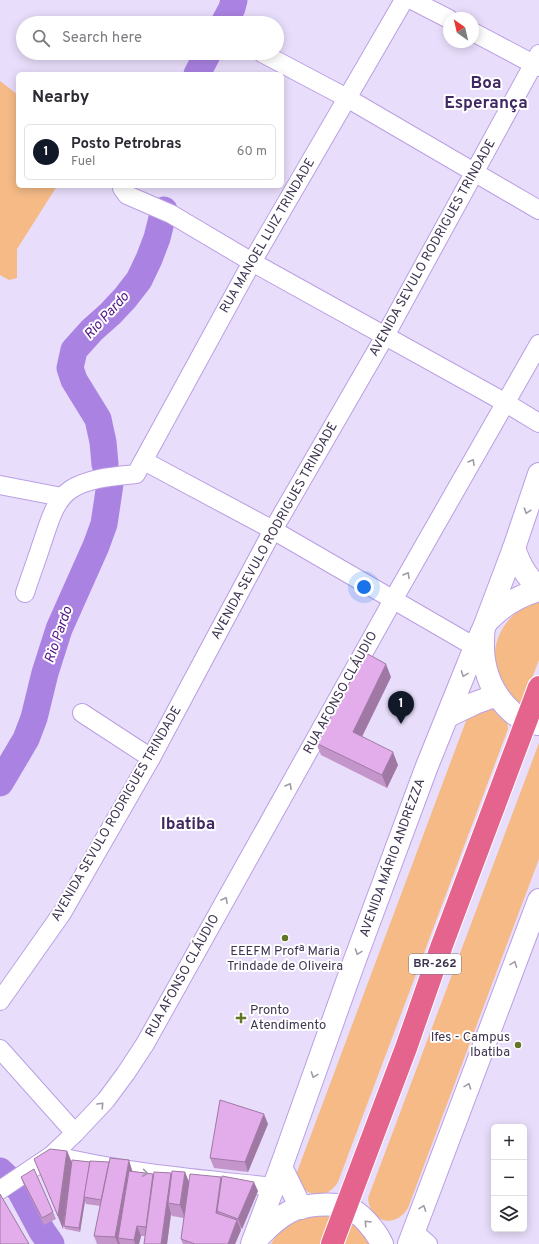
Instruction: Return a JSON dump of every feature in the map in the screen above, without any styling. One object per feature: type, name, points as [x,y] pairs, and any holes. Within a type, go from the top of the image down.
[{"type":"highway","name":"BR-262","points":[[332,1244],[406,1048],[499,791],[532,723],[539,687]]},
{"type":"street","name":"RUA MANOEL LUIZ TRINDADE","points":[[129,472],[404,0]]},
{"type":"street","points":[[412,0],[443,16]]},
{"type":"street","points":[[479,35],[537,62]]},
{"type":"street","points":[[275,60],[347,98],[539,210]]},
{"type":"street","name":"AVENIDA SEVULO RODRIGUES TRINDADE","points":[[0,1000],[62,914],[151,758],[273,530],[385,336],[537,62]]},
{"type":"street","points":[[122,188],[126,195],[166,212],[252,262],[506,402],[539,423]]},
{"type":"street","name":"RUA AFONSO CLÁUDIO","points":[[10,1184],[52,1155],[75,1133],[106,1100],[145,1044],[393,600],[539,344]]},
{"type":"street","points":[[25,593],[51,519],[62,497],[71,489],[83,483],[129,472],[273,530],[475,647]]},
{"type":"street","name":"AVENIDA MÁRIO ANDREZZA","points":[[252,1244],[278,1177],[353,965],[427,766],[485,625],[514,548],[539,474]]},
{"type":"street","points":[[0,485],[62,497]]},
{"type":"street","points":[[514,548],[524,572],[539,589],[510,602],[500,609],[485,625],[483,643],[484,662],[488,679],[497,695],[515,714],[532,723]]},
{"type":"street","points":[[448,716],[475,703],[497,695]]},
{"type":"street","points":[[82,714],[151,758]]},
{"type":"street","points":[[417,1240],[473,1072],[539,900]]},
{"type":"street","points":[[0,1049],[75,1133]]},
{"type":"street","points":[[52,1155],[81,1162],[144,1173],[278,1177],[301,1208]]},
{"type":"street","points":[[252,1244],[267,1227],[291,1211],[326,1204],[346,1207],[361,1216],[382,1244]]},
{"type":"shaded area","points":[[0,81],[16,93],[16,188],[56,188],[17,249],[17,278],[9,280],[0,275]]},
{"type":"shaded area","points":[[539,602],[539,660],[521,706],[512,699],[501,682],[495,666],[496,645],[505,625],[511,617],[519,610]]},
{"type":"shaded area","points":[[483,706],[498,709],[507,721],[508,729],[338,1182],[333,1189],[320,1195],[307,1192],[302,1187],[297,1172],[466,721],[470,714]]},
{"type":"shaded area","points":[[539,743],[539,859],[408,1208],[403,1215],[397,1219],[390,1221],[384,1220],[378,1218],[373,1213],[368,1198]]},
{"type":"shaded area","points":[[321,1215],[333,1216],[322,1244],[271,1244],[280,1232],[292,1223]]},
{"type":"shaded area","points":[[351,1223],[361,1230],[373,1244],[342,1244]]},
{"type":"building","points":[[366,653],[386,664],[353,732],[393,752],[382,775],[316,743]]},
{"type":"building","points":[[220,1100],[264,1114],[245,1162],[210,1158]]},
{"type":"building","points":[[50,1149],[67,1151],[58,1216],[34,1159]]},
{"type":"building","points":[[110,1158],[129,1160],[115,1237],[94,1236]]},
{"type":"building","points":[[72,1160],[90,1162],[79,1228],[64,1226]]},
{"type":"building","points":[[90,1161],[109,1162],[101,1200],[84,1197]]},
{"type":"building","points":[[34,1169],[53,1212],[42,1218],[21,1177]]},
{"type":"building","points":[[129,1171],[153,1174],[146,1227],[137,1226],[134,1240],[118,1238]]},
{"type":"building","points":[[172,1171],[185,1172],[180,1205],[168,1203]]},
{"type":"building","points":[[154,1172],[171,1173],[161,1244],[144,1244]]},
{"type":"building","points":[[190,1174],[221,1177],[216,1213],[237,1220],[228,1244],[195,1244],[181,1239]]},
{"type":"building","points":[[222,1176],[254,1182],[238,1219],[217,1211]]},
{"type":"building","points":[[0,1194],[29,1244],[0,1244]]},
{"type":"waterway","name":"Rio Pardo","points":[[228,16],[234,0]]},
{"type":"waterway","name":"Rio Pardo","points":[[198,72],[204,60]]},
{"type":"waterway","name":"Rio Pardo","points":[[105,464],[103,442],[98,419],[74,380],[70,368],[74,350],[125,298],[139,280],[157,238],[164,210]]},
{"type":"waterway","name":"Rio Pardo","points":[[0,783],[26,739],[34,718],[45,673],[59,629],[96,546],[104,524],[110,484]]},
{"type":"waterway","name":"Rio Pardo","points":[[0,1171],[20,1190],[42,1231],[51,1244]]},
{"type":"place","name":"Posto Petrobras","points":[[401,724]]},
{"type":"place","name":"EEEFM Profª Maria Trindade de Oliveira","points":[[285,938]]},
{"type":"place","name":"Pronto Atendimento","points":[[241,1018]]},
{"type":"place","name":"Ifes - Campus Ibatiba","points":[[518,1045]]},
{"type":"district","name":"Boa Esperança","points":[[486,94]]},
{"type":"district","name":"Ibatiba","points":[[188,825]]}]
